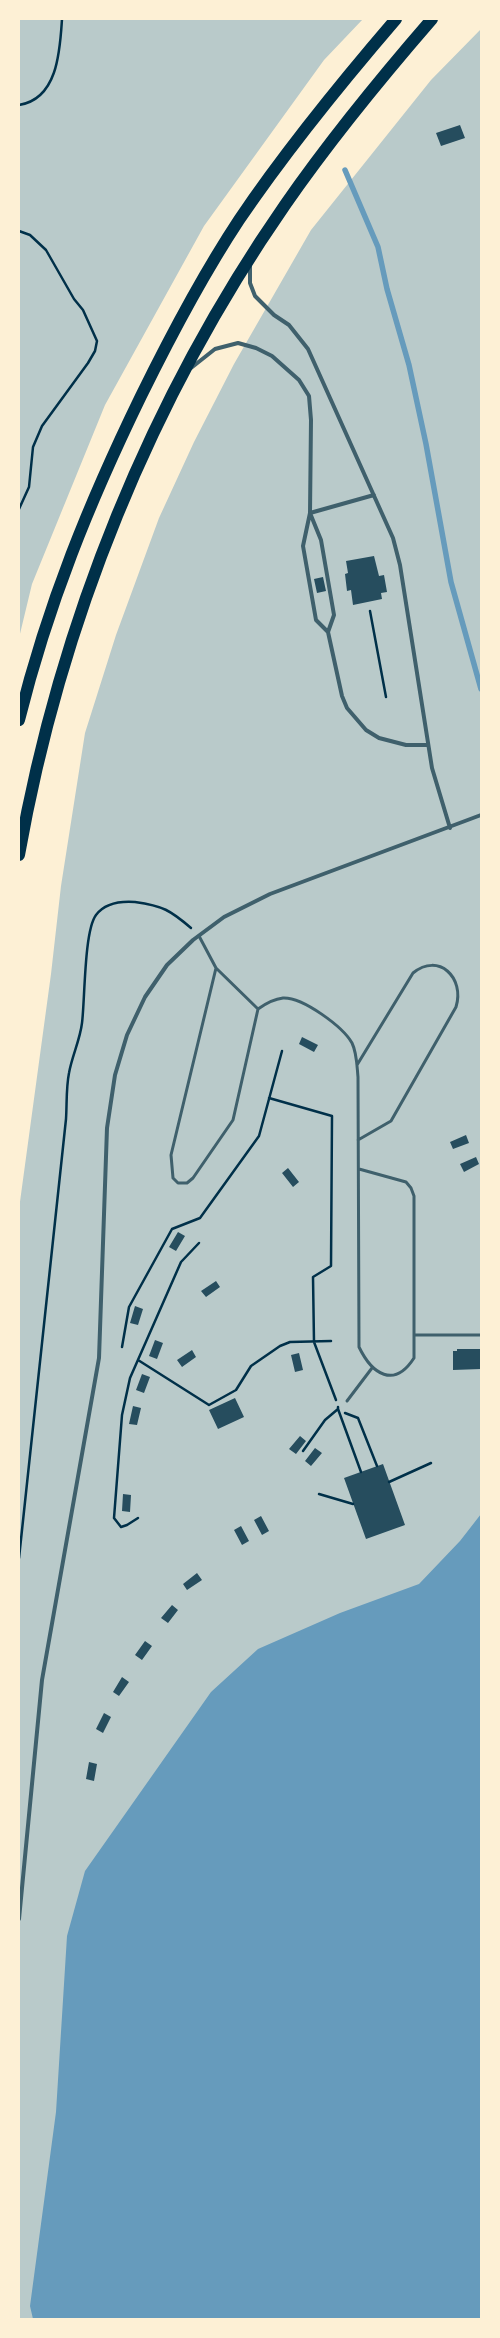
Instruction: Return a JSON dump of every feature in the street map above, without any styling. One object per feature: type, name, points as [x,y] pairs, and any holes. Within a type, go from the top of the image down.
[{"type":"highway","points":[[19,720],[37,651],[83,521],[108,463],[184,309],[240,220],[296,140],[396,19]]},
{"type":"highway","points":[[19,855],[54,694],[75,629],[122,505],[184,373],[250,257],[320,156],[432,19]]},
{"type":"street","points":[[250,257],[250,283],[255,296],[274,315],[289,325],[308,348],[393,538],[400,565],[428,745],[436,784],[450,828]]},
{"type":"street","points":[[184,373],[215,349],[238,343],[256,348],[272,356],[299,380],[309,396],[311,420],[310,513],[303,546],[316,620],[328,632]]},
{"type":"street","points":[[310,513],[374,495]]},
{"type":"street","points":[[310,513],[321,540],[334,615],[328,632],[342,696],[355,719],[366,730],[386,742],[406,746],[428,745]]},
{"type":"street","points":[[19,1919],[42,1680],[99,1358],[105,1156],[115,1075],[127,1035],[145,997],[167,965],[199,936],[224,917],[256,900],[450,828],[481,815]]},
{"type":"lane","points":[[199,936],[216,968],[258,1009]]},
{"type":"lane","points":[[357,1065],[413,973],[419,969],[430,966],[443,968],[452,976],[458,987],[456,1007],[403,1101],[391,1121],[358,1140]]},
{"type":"lane","points":[[216,968],[171,1155],[172,1178],[178,1183],[187,1183],[193,1178],[230,1125],[258,1009],[270,1002],[283,998],[304,1004],[347,1037],[352,1045],[357,1065],[359,1347],[366,1362],[372,1368],[386,1376],[397,1376],[407,1369],[414,1358],[414,1196],[411,1188],[406,1182],[358,1169]]},
{"type":"lane","points":[[415,1335],[481,1335]]},
{"type":"lane","points":[[347,1401],[372,1368]]},
{"type":"path","points":[[19,105],[29,104],[45,90],[54,73],[59,56],[62,19]]},
{"type":"path","points":[[19,231],[30,235],[46,250],[74,299],[83,310],[97,341],[95,351],[88,363],[42,426],[33,447],[29,487],[19,509]]},
{"type":"path","points":[[370,611],[386,697]]},
{"type":"path","points":[[19,1558],[66,1119],[67,1090],[82,1025],[86,966],[93,921],[96,915],[106,907],[118,902],[150,904],[170,910],[192,929]]},
{"type":"path","points":[[122,1347],[129,1308],[172,1229],[200,1218],[259,1136],[282,1051]]},
{"type":"path","points":[[269,1098],[332,1116],[331,1266],[313,1277],[314,1342],[361,1472]]},
{"type":"path","points":[[138,1518],[128,1526],[121,1527],[115,1523],[114,1514],[122,1415],[130,1378],[181,1262],[199,1243]]},
{"type":"path","points":[[138,1360],[209,1405],[236,1390],[251,1366],[280,1346],[290,1342],[331,1341]]},
{"type":"path","points":[[303,1450],[325,1420],[338,1410]]},
{"type":"path","points":[[338,1410],[358,1418],[377,1466]]},
{"type":"path","points":[[390,1482],[431,1463]]},
{"type":"path","points":[[319,1494],[353,1504]]},
{"type":"shaded area","points":[[19,19],[363,19],[324,60],[204,226],[105,405],[32,584],[19,638]]},
{"type":"shaded area","points":[[481,29],[481,2319],[19,2319],[19,1209],[51,974],[61,886],[85,733],[116,635],[159,518],[194,442],[234,364],[311,230],[431,80]]},
{"type":"water","points":[[481,1514],[481,2319],[33,2319],[30,2306],[56,2112],[67,1936],[85,1871],[211,1692],[258,1649],[340,1613],[419,1584],[460,1541]]},
{"type":"building","points":[[460,125],[465,138],[441,146],[436,133]]},
{"type":"building","points":[[374,556],[379,576],[384,575],[387,592],[381,593],[382,599],[353,605],[351,590],[347,591],[345,574],[348,573],[346,561]]},
{"type":"building","points":[[323,577],[326,591],[317,593],[314,579]]},
{"type":"building","points":[[302,1037],[318,1045],[314,1052],[299,1044]]},
{"type":"building","points":[[466,1135],[469,1143],[453,1149],[450,1142]]},
{"type":"building","points":[[476,1157],[479,1164],[464,1172],[460,1164]]},
{"type":"building","points":[[288,1168],[299,1182],[293,1187],[282,1173]]},
{"type":"building","points":[[178,1232],[185,1236],[176,1251],[169,1247]]},
{"type":"building","points":[[216,1281],[220,1287],[206,1297],[201,1291]]},
{"type":"building","points":[[135,1306],[143,1309],[138,1325],[130,1323]]},
{"type":"building","points":[[155,1340],[163,1343],[157,1359],[149,1356]]},
{"type":"building","points":[[457,1349],[481,1349],[481,1369],[453,1370],[453,1351],[457,1351]]},
{"type":"building","points":[[192,1350],[196,1357],[182,1367],[177,1360]]},
{"type":"building","points":[[299,1353],[303,1370],[295,1372],[291,1355]]},
{"type":"building","points":[[142,1374],[150,1377],[144,1393],[136,1390]]},
{"type":"building","points":[[235,1398],[244,1417],[218,1429],[209,1410]]},
{"type":"building","points":[[133,1406],[141,1408],[137,1425],[129,1424]]},
{"type":"building","points":[[300,1436],[306,1441],[296,1454],[289,1449]]},
{"type":"building","points":[[315,1448],[322,1453],[311,1466],[305,1461]]},
{"type":"building","points":[[383,1464],[405,1525],[366,1539],[344,1478]]},
{"type":"building","points":[[123,1494],[131,1495],[130,1512],[122,1511]]},
{"type":"building","points":[[261,1516],[269,1531],[262,1535],[254,1520]]},
{"type":"building","points":[[241,1526],[249,1541],[242,1545],[234,1530]]},
{"type":"building","points":[[197,1573],[202,1580],[187,1590],[183,1584]]},
{"type":"building","points":[[172,1605],[178,1610],[168,1623],[161,1618]]},
{"type":"building","points":[[145,1641],[152,1646],[142,1660],[135,1655]]},
{"type":"building","points":[[122,1677],[129,1682],[119,1696],[113,1692]]},
{"type":"building","points":[[104,1713],[111,1717],[103,1733],[96,1729]]},
{"type":"building","points":[[89,1762],[97,1764],[94,1781],[86,1779]]},
{"type":"waterway","points":[[345,170],[378,247],[387,289],[409,365],[426,444],[451,582],[481,689]]}]
